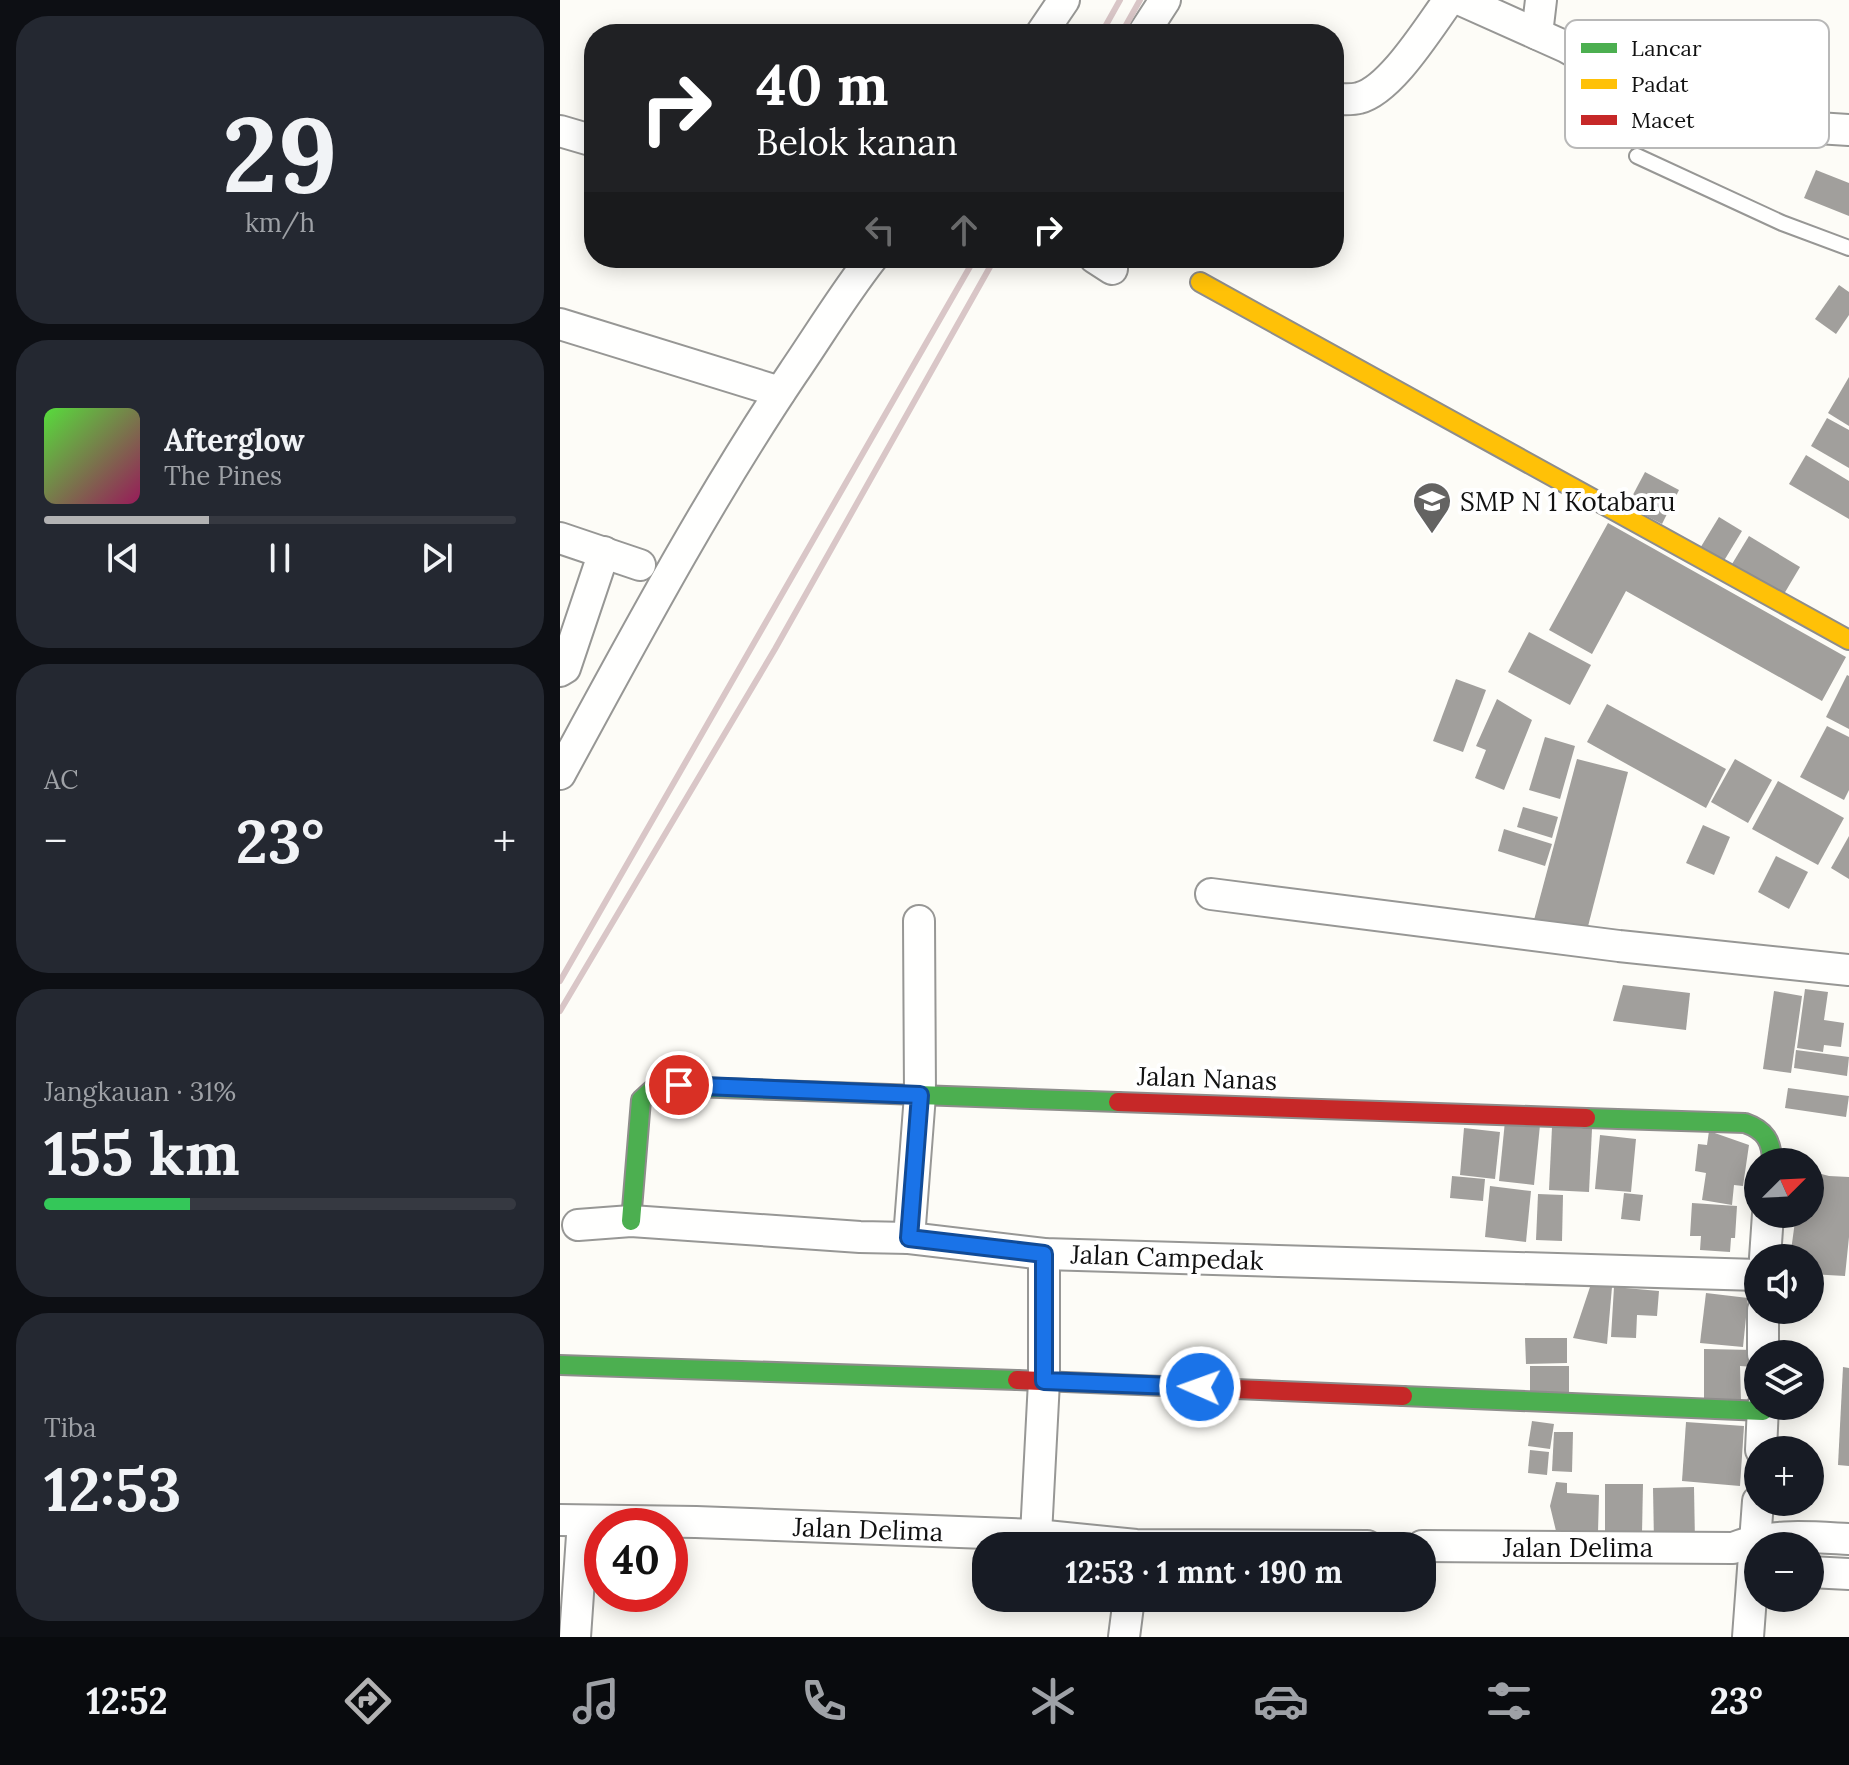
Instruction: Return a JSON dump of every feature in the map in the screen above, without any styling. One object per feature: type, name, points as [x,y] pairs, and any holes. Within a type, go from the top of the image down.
[{"type":"street","points":[[1048,24],[1064,0]]},
{"type":"street","points":[[1149,24],[1165,0]]},
{"type":"street","points":[[1344,99],[1358,99],[1376,91],[1393,75],[1449,0]]},
{"type":"street","points":[[1461,0],[1565,47]]},
{"type":"street","points":[[1537,34],[1541,0]]},
{"type":"street","points":[[1829,129],[1849,130]]},
{"type":"street","points":[[560,131],[584,138]]},
{"type":"street","points":[[560,774],[650,610],[780,392],[864,268]]},
{"type":"street","points":[[1200,282],[1849,640]]},
{"type":"street","points":[[560,324],[780,392]]},
{"type":"street","points":[[560,538],[640,565]]},
{"type":"street","points":[[560,671],[565,668],[604,552]]},
{"type":"street","points":[[1211,894],[1619,946],[1849,970]]},
{"type":"street","points":[[909,1238],[920,1095],[919,921]]},
{"type":"street","name":"Jalan Nanas","points":[[631,1221],[641,1100],[662,1086],[1745,1123],[1762,1128],[1772,1148]]},
{"type":"street","name":"Jalan Campedak","points":[[578,1225],[631,1221],[909,1238],[1044,1254],[1744,1275]]},
{"type":"street","points":[[1036,1532],[1044,1381],[1044,1254]]},
{"type":"street","points":[[560,1365],[1744,1407]]},
{"type":"street","points":[[572,1520],[575,1637]]},
{"type":"street","name":"Jalan Delima","points":[[572,1520],[972,1533]]},
{"type":"street","name":"Jalan Delima","points":[[1824,1537],[1849,1539]]},
{"type":"street","name":"Jalan Delima","points":[[1436,1546],[1744,1553]]},
{"type":"street","points":[[1824,1573],[1849,1574]]},
{"type":"street","points":[[1124,1637],[1127,1612]]},
{"type":"street","points":[[1748,1637],[1749,1612]]},
{"type":"lane","points":[[1637,156],[1782,223],[1849,248]]},
{"type":"building","points":[[1816,170],[1849,183],[1849,216],[1804,198]]},
{"type":"building","points":[[1839,285],[1849,292],[1849,315],[1836,334],[1815,319]]},
{"type":"building","points":[[1849,377],[1849,426],[1828,413]]},
{"type":"building","points":[[1827,418],[1849,430],[1849,468],[1811,446]]},
{"type":"building","points":[[1806,455],[1849,481],[1849,519],[1789,484]]},
{"type":"building","points":[[1645,472],[1679,490],[1662,524],[1627,506]]},
{"type":"building","points":[[1719,517],[1742,531],[1722,564],[1699,550]]},
{"type":"building","points":[[1608,523],[1846,657],[1822,701],[1626,591],[1592,654],[1549,630]]},
{"type":"building","points":[[1749,536],[1800,567],[1781,599],[1729,569]]},
{"type":"building","points":[[1529,632],[1591,665],[1570,705],[1508,672]]},
{"type":"building","points":[[1849,676],[1849,729],[1826,717]]},
{"type":"building","points":[[1456,679],[1486,690],[1463,752],[1433,741]]},
{"type":"building","points":[[1497,699],[1532,720],[1504,790],[1475,778],[1486,750],[1476,746]]},
{"type":"building","points":[[1607,704],[1726,769],[1706,808],[1587,742]]},
{"type":"building","points":[[1827,726],[1849,737],[1849,790],[1844,800],[1800,777]]},
{"type":"building","points":[[1545,737],[1575,746],[1560,799],[1529,790]]},
{"type":"building","points":[[1577,759],[1628,772],[1586,934],[1534,920]]},
{"type":"building","points":[[1735,759],[1772,780],[1748,823],[1711,802]]},
{"type":"building","points":[[1778,781],[1844,818],[1818,865],[1752,829]]},
{"type":"building","points":[[1523,807],[1558,817],[1552,838],[1517,827]]},
{"type":"building","points":[[1703,825],[1730,837],[1714,875],[1686,863]]},
{"type":"building","points":[[1504,829],[1552,844],[1545,866],[1498,851]]},
{"type":"building","points":[[1849,836],[1849,879],[1831,868]]},
{"type":"building","points":[[1776,856],[1808,872],[1789,909],[1758,892]]},
{"type":"building","points":[[1623,985],[1690,993],[1686,1030],[1613,1021]]},
{"type":"building","points":[[1805,989],[1828,992],[1824,1020],[1844,1023],[1841,1047],[1824,1045],[1823,1052],[1797,1048]]},
{"type":"building","points":[[1774,991],[1802,996],[1791,1073],[1763,1069]]},
{"type":"building","points":[[1796,1050],[1849,1057],[1847,1076],[1794,1068]]},
{"type":"building","points":[[1788,1088],[1849,1096],[1846,1117],[1785,1108]]},
{"type":"building","points":[[1505,1121],[1540,1125],[1534,1185],[1499,1181]]},
{"type":"building","points":[[1552,1127],[1592,1129],[1589,1192],[1549,1190]]},
{"type":"building","points":[[1464,1128],[1500,1132],[1495,1179],[1460,1175]]},
{"type":"building","points":[[1709,1131],[1749,1145],[1744,1148],[1743,1186],[1734,1185],[1732,1205],[1702,1200],[1706,1173],[1695,1171],[1698,1144],[1707,1145]]},
{"type":"building","points":[[1600,1135],[1636,1139],[1631,1192],[1595,1189]]},
{"type":"building","points":[[1824,1175],[1849,1177],[1849,1237],[1845,1276],[1824,1275],[1824,1244],[1792,1244],[1794,1228],[1824,1228]]},
{"type":"building","points":[[1452,1176],[1485,1179],[1483,1201],[1450,1198]]},
{"type":"building","points":[[1490,1186],[1531,1191],[1526,1242],[1485,1237]]},
{"type":"building","points":[[1624,1193],[1643,1195],[1640,1221],[1621,1219]]},
{"type":"building","points":[[1538,1194],[1563,1195],[1562,1241],[1536,1240]]},
{"type":"building","points":[[1692,1203],[1737,1206],[1735,1238],[1731,1238],[1730,1252],[1700,1250],[1701,1236],[1690,1236]]},
{"type":"building","points":[[1590,1287],[1612,1287],[1607,1344],[1573,1338]]},
{"type":"building","points":[[1614,1287],[1659,1291],[1657,1316],[1637,1315],[1636,1338],[1611,1337]]},
{"type":"building","points":[[1706,1293],[1744,1298],[1743,1347],[1700,1343]]},
{"type":"building","points":[[1525,1338],[1567,1338],[1567,1363],[1526,1364]]},
{"type":"building","points":[[1704,1349],[1744,1350],[1744,1366],[1740,1366],[1741,1401],[1704,1402]]},
{"type":"building","points":[[1530,1366],[1569,1366],[1569,1398],[1530,1399]]},
{"type":"building","points":[[1843,1367],[1849,1368],[1849,1466],[1838,1465]]},
{"type":"building","points":[[1532,1421],[1554,1424],[1550,1449],[1528,1446]]},
{"type":"building","points":[[1686,1422],[1744,1426],[1740,1486],[1682,1481]]},
{"type":"building","points":[[1554,1432],[1573,1432],[1572,1472],[1552,1471]]},
{"type":"building","points":[[1530,1450],[1549,1452],[1547,1475],[1528,1473]]},
{"type":"building","points":[[1556,1482],[1567,1483],[1567,1493],[1599,1495],[1598,1532],[1556,1531],[1550,1506]]},
{"type":"building","points":[[1605,1484],[1643,1484],[1642,1533],[1605,1533]]},
{"type":"building","points":[[1694,1487],[1695,1542],[1654,1542],[1653,1488]]},
{"type":"railway","points":[[1107,24],[1120,0]]},
{"type":"railway","points":[[1127,24],[1140,0]]},
{"type":"railway","points":[[560,981],[969,268]]},
{"type":"railway","points":[[560,1011],[775,649],[989,268]]},
{"type":"traffic: fast","points":[[631,1221],[641,1100],[662,1086],[1118,1102]]},
{"type":"traffic: fast","points":[[1586,1118],[1745,1123],[1758,1129],[1771,1148]]},
{"type":"traffic: fast","points":[[560,1365],[1017,1380]]},
{"type":"traffic: fast","points":[[1403,1396],[1744,1410]]},
{"type":"traffic: slow","points":[[1200,282],[1849,640]]},
{"type":"traffic: jam","points":[[1118,1102],[1586,1118]]},
{"type":"traffic: jam","points":[[1017,1380],[1403,1396]]},
{"type":"place","name":"SMP N 1 Kotabaru","points":[[1432,535]]},
{"type":"route","points":[[679,1085],[920,1095],[909,1238],[1044,1254],[1044,1381],[1200,1387]]}]
